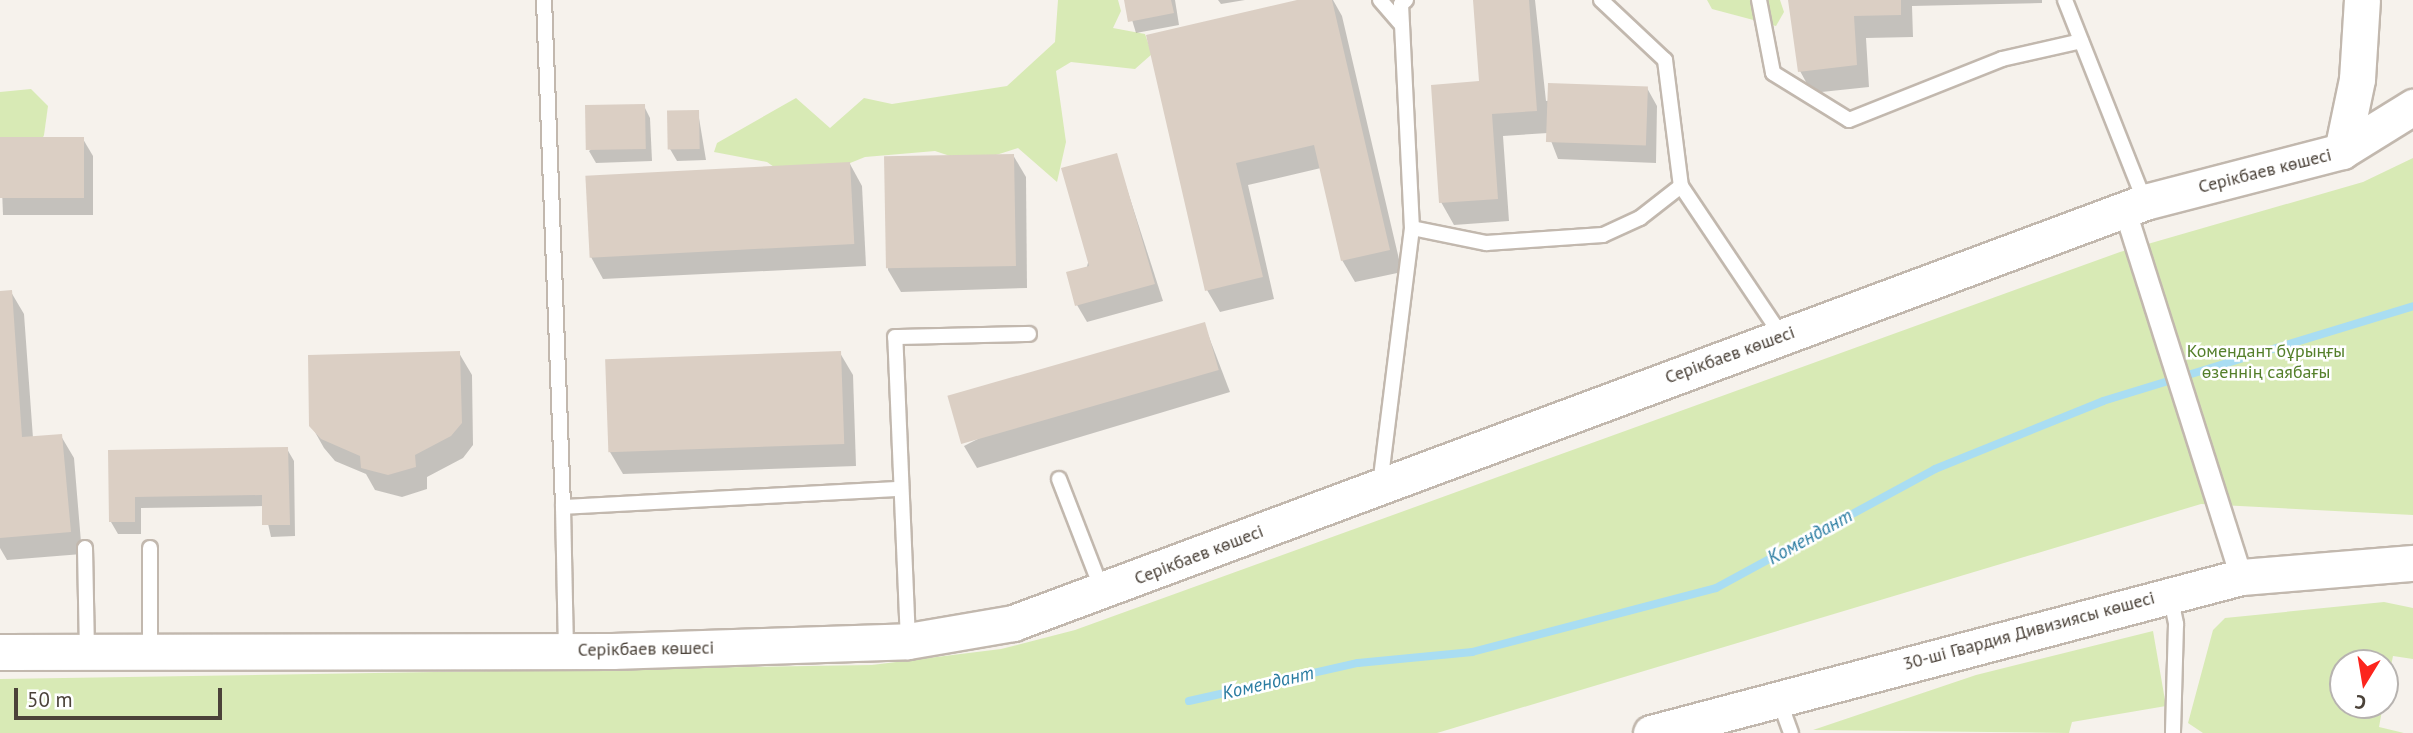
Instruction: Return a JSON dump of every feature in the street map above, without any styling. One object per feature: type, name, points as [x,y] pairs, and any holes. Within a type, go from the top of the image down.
[{"type":"street","points":[[2342,151],[2357,79],[2362,0]]},
{"type":"street","name":"Серікбаев көшесі","points":[[0,652],[566,651],[908,640],[1013,623],[1781,335],[2135,207],[2342,151],[2413,107]]},
{"type":"street","points":[[2135,207],[2165,345],[2241,577]]},
{"type":"street","name":"30-ші Гвардия Дивизиясы көшесі","points":[[1651,733],[2169,593],[2241,577],[2413,563]]},
{"type":"lane","points":[[544,0],[566,651]]},
{"type":"lane","points":[[1380,0],[1402,25]]},
{"type":"lane","points":[[1380,486],[1412,228],[1402,25],[1406,0]]},
{"type":"lane","points":[[1601,0],[1664,60],[1681,186],[1781,335]]},
{"type":"lane","points":[[1759,0],[1773,73],[1849,120],[2002,59],[2081,41]]},
{"type":"lane","points":[[2065,0],[2135,207]]},
{"type":"lane","points":[[1412,228],[1486,243],[1603,235],[1640,218],[1681,186]]},
{"type":"lane","points":[[908,640],[899,489],[895,337],[1029,334]]},
{"type":"lane","points":[[1059,480],[1103,591]]},
{"type":"lane","points":[[563,507],[899,489]]},
{"type":"lane","points":[[85,548],[87,652]]},
{"type":"lane","points":[[150,548],[150,652]]},
{"type":"lane","points":[[2169,593],[2176,624],[2173,733]]},
{"type":"lane","points":[[1779,698],[1791,733]]},
{"type":"green space","points":[[1058,0],[1118,0],[1121,11],[1113,28],[1145,34],[1152,54],[1135,69],[1071,62],[1056,71],[1066,142],[1057,182],[1018,148],[971,163],[935,151],[865,157],[798,184],[767,162],[714,152],[717,143],[796,98],[830,128],[864,98],[892,104],[1007,86],[1055,42]]},
{"type":"green space","points":[[1707,0],[1780,0],[1784,12],[1776,26],[1712,9]]},
{"type":"green space","points":[[31,89],[48,106],[44,135],[36,153],[0,154],[0,92]]},
{"type":"green space","name":"Комендант бұрыңғы өзеннің саябағы","points":[[2413,158],[2413,515],[2201,504],[1437,733],[0,733],[0,679],[872,665],[1001,649],[1075,630],[2120,252],[2363,182]]},
{"type":"green space","points":[[2384,602],[2413,608],[2413,659],[2399,657],[2399,649],[2329,649],[2329,719],[2380,719],[2379,727],[2404,733],[2203,733],[2188,723],[2213,630],[2225,618]]},
{"type":"green space","points":[[2153,631],[2166,706],[2072,722],[2069,733],[1813,730],[1976,675]]},
{"type":"building","points":[[1124,0],[1171,0],[1174,13],[1128,22]]},
{"type":"building","points":[[1297,0],[1332,0],[1390,250],[1341,261],[1314,145],[1236,163],[1263,277],[1205,291],[1146,35]]},
{"type":"building","points":[[1473,0],[1529,0],[1537,111],[1492,114],[1498,199],[1439,203],[1431,85],[1479,81]]},
{"type":"building","points":[[1788,0],[1901,0],[1901,15],[1854,16],[1857,65],[1798,72]]},
{"type":"building","points":[[1548,83],[1648,86],[1646,145],[1546,142]]},
{"type":"building","points":[[645,104],[646,149],[586,150],[585,105]]},
{"type":"building","points":[[699,110],[700,149],[668,150],[667,111]]},
{"type":"building","points":[[0,137],[84,137],[84,198],[0,198]]},
{"type":"building","points":[[1117,153],[1155,284],[1075,306],[1066,272],[1089,266],[1061,168]]},
{"type":"building","points":[[1014,154],[1016,266],[886,268],[884,156]]},
{"type":"building","points":[[850,162],[854,244],[590,258],[585,176]]},
{"type":"building","points":[[12,290],[22,437],[62,434],[71,532],[0,538],[0,291]]},
{"type":"building","points":[[1205,322],[1219,370],[961,444],[947,396]]},
{"type":"building","points":[[460,351],[462,423],[451,436],[415,455],[416,467],[388,475],[361,468],[360,456],[321,439],[309,426],[308,355]]},
{"type":"building","points":[[841,351],[844,444],[608,452],[605,359]]},
{"type":"building","points":[[288,447],[290,525],[262,525],[262,495],[135,497],[135,522],[109,522],[108,450]]},
{"type":"waterway","name":"Комендант","points":[[1189,701],[1358,663],[1472,652],[1716,588],[1935,469],[2103,401],[2413,306]]}]
